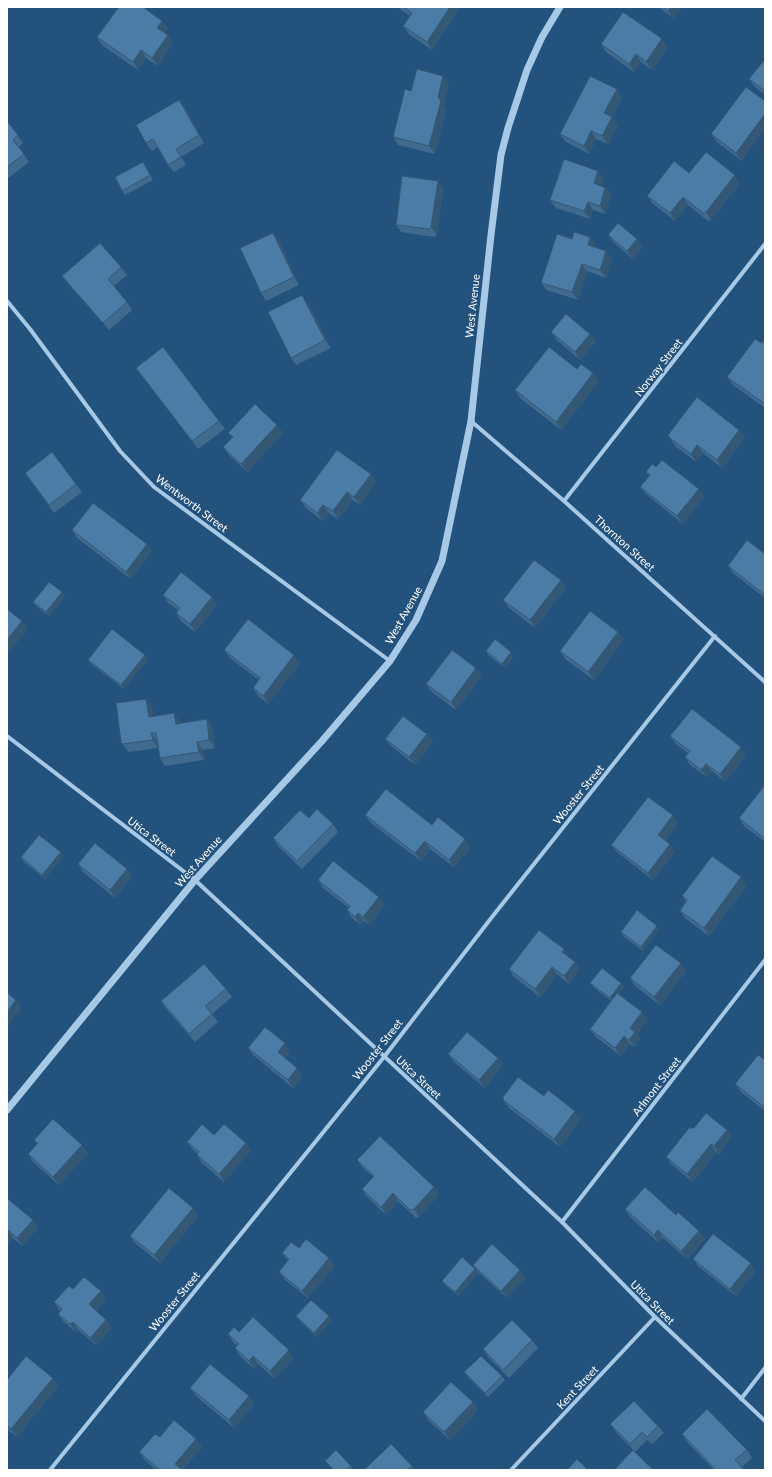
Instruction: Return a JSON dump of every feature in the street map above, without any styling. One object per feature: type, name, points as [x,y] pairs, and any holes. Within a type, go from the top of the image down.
[{"type":"street","name":"West Avenue","points":[[7,1110],[195,880],[322,741],[390,661],[416,620],[442,561],[472,421],[491,235],[501,155],[508,128],[527,70],[542,36],[560,7]]},
{"type":"street","name":"Norway Street","points":[[564,501],[765,244]]},
{"type":"street","name":"Wentworth Street","points":[[7,301],[30,329],[120,451],[154,487],[390,661]]},
{"type":"street","name":"Thornton Street","points":[[472,421],[564,501],[765,682]]},
{"type":"street","name":"Wooster Street","points":[[50,1470],[384,1057],[496,911],[715,636]]},
{"type":"street","name":"Utica Street","points":[[7,736],[195,880],[562,1222],[655,1317],[741,1400],[765,1421]]},
{"type":"street","name":"Arlmont Street","points":[[562,1222],[765,960]]},
{"type":"street","name":"Kent Street","points":[[511,1470],[655,1317]]},
{"type":"street","points":[[741,1400],[765,1368]]},
{"type":"building","points":[[119,7],[143,7],[162,21],[157,28],[168,35],[152,58],[141,50],[133,62],[97,37]]},
{"type":"building","points":[[403,7],[450,7],[427,42],[403,26],[412,13]]},
{"type":"building","points":[[663,7],[671,7],[668,11]]},
{"type":"building","points":[[623,12],[661,38],[646,62],[636,54],[629,64],[601,44]]},
{"type":"building","points":[[765,59],[765,91],[749,79]]},
{"type":"building","points":[[417,69],[443,76],[438,97],[441,101],[429,146],[393,137],[405,89],[411,91]]},
{"type":"building","points":[[590,76],[617,89],[604,113],[612,117],[602,136],[591,131],[584,146],[560,134]]},
{"type":"building","points":[[746,87],[765,101],[765,114],[736,153],[711,134]]},
{"type":"building","points":[[179,100],[199,135],[176,149],[181,157],[168,165],[153,139],[146,143],[136,125]]},
{"type":"building","points":[[7,121],[18,135],[13,140],[24,154],[7,167]]},
{"type":"building","points":[[706,152],[735,175],[706,212],[703,213],[683,197],[670,213],[647,196],[674,161],[689,173]]},
{"type":"building","points":[[564,159],[598,171],[594,183],[605,188],[600,206],[588,202],[584,211],[550,200]]},
{"type":"building","points":[[143,162],[150,175],[122,191],[115,177]]},
{"type":"building","points":[[402,176],[438,181],[431,227],[428,229],[396,225]]},
{"type":"building","points":[[618,223],[637,239],[627,251],[608,235]]},
{"type":"building","points":[[574,232],[590,237],[588,245],[606,251],[600,270],[582,264],[572,292],[541,283],[557,234],[572,239]]},
{"type":"building","points":[[273,233],[294,277],[261,293],[240,248]]},
{"type":"building","points":[[100,243],[121,267],[108,279],[127,302],[103,323],[62,276]]},
{"type":"building","points":[[302,295],[325,340],[291,358],[268,312]]},
{"type":"building","points":[[566,314],[590,334],[575,352],[551,332]]},
{"type":"building","points":[[755,339],[762,343],[765,339],[765,404],[727,377]]},
{"type":"building","points":[[163,347],[219,421],[192,441],[136,368]]},
{"type":"building","points":[[549,347],[577,369],[581,364],[593,373],[556,422],[515,390]]},
{"type":"building","points":[[697,397],[739,430],[717,460],[697,445],[691,454],[668,435]]},
{"type":"building","points":[[255,404],[277,425],[241,464],[223,447],[233,437],[228,433]]},
{"type":"building","points":[[337,450],[371,474],[354,497],[347,492],[333,511],[323,505],[317,513],[300,500]]},
{"type":"building","points":[[52,452],[76,484],[49,505],[25,473]]},
{"type":"building","points":[[662,460],[699,489],[677,516],[640,487],[650,475],[646,472],[652,464],[656,467]]},
{"type":"building","points":[[93,503],[147,544],[126,572],[72,530]]},
{"type":"building","points":[[747,540],[765,554],[765,595],[728,566]]},
{"type":"building","points":[[534,560],[561,580],[530,620],[503,600]]},
{"type":"building","points":[[181,572],[212,597],[190,624],[176,613],[180,608],[163,595]]},
{"type":"building","points":[[49,582],[62,592],[46,612],[33,602]]},
{"type":"building","points":[[7,609],[22,621],[7,640]]},
{"type":"building","points":[[590,611],[618,632],[588,672],[560,651]]},
{"type":"building","points":[[248,619],[294,655],[263,696],[253,688],[260,678],[224,650]]},
{"type":"building","points":[[112,629],[145,655],[121,685],[88,660]]},
{"type":"building","points":[[495,639],[511,652],[502,664],[486,651]]},
{"type":"building","points":[[452,650],[476,668],[451,702],[426,684]]},
{"type":"building","points":[[146,699],[149,717],[174,713],[176,724],[207,719],[209,740],[197,742],[199,752],[160,758],[156,733],[151,733],[153,740],[123,744],[121,742],[116,703]]},
{"type":"building","points":[[692,709],[741,747],[720,774],[706,764],[701,770],[685,757],[690,751],[670,736]]},
{"type":"building","points":[[403,716],[427,734],[409,757],[385,739]]},
{"type":"building","points":[[765,785],[765,839],[739,818]]},
{"type":"building","points":[[386,789],[432,825],[438,817],[465,839],[449,860],[425,841],[415,853],[365,815]]},
{"type":"building","points":[[648,797],[673,815],[658,835],[670,844],[648,873],[611,845]]},
{"type":"building","points":[[317,809],[333,824],[297,861],[273,838],[300,810],[309,818]]},
{"type":"building","points":[[39,835],[61,852],[42,875],[21,857]]},
{"type":"building","points":[[95,843],[127,869],[110,890],[78,864]]},
{"type":"building","points":[[712,856],[741,877],[704,928],[680,911],[687,900],[682,896]]},
{"type":"building","points":[[333,861],[379,897],[363,917],[358,913],[355,917],[347,910],[350,906],[318,880]]},
{"type":"building","points":[[637,910],[657,926],[641,947],[621,932]]},
{"type":"building","points":[[539,930],[564,949],[562,952],[575,962],[564,976],[552,967],[535,989],[509,969]]},
{"type":"building","points":[[656,945],[681,963],[654,997],[630,978]]},
{"type":"building","points":[[204,964],[226,989],[205,1006],[212,1014],[189,1034],[161,1001]]},
{"type":"building","points":[[602,968],[621,983],[610,998],[590,983]]},
{"type":"building","points":[[7,993],[16,1000],[7,1012]]},
{"type":"building","points":[[617,993],[642,1012],[630,1028],[635,1032],[629,1040],[624,1036],[615,1048],[590,1029]]},
{"type":"building","points":[[265,1027],[285,1043],[278,1052],[297,1068],[288,1080],[248,1048]]},
{"type":"building","points":[[467,1032],[498,1058],[479,1080],[448,1054]]},
{"type":"building","points":[[758,1055],[765,1060],[765,1103],[763,1106],[735,1084]]},
{"type":"building","points":[[518,1077],[544,1096],[548,1090],[575,1111],[554,1139],[503,1100],[503,1097]]},
{"type":"building","points":[[706,1113],[727,1130],[714,1146],[711,1144],[687,1174],[666,1157],[689,1128],[694,1128]]},
{"type":"building","points":[[53,1119],[82,1145],[53,1177],[28,1154],[38,1143],[34,1140]]},
{"type":"building","points":[[202,1124],[214,1135],[224,1124],[246,1143],[219,1174],[197,1155],[199,1152],[187,1142]]},
{"type":"building","points":[[380,1136],[434,1187],[414,1209],[410,1210],[393,1193],[381,1207],[362,1189],[374,1176],[357,1160]]},
{"type":"building","points":[[645,1187],[676,1215],[678,1212],[699,1231],[681,1251],[658,1230],[654,1235],[625,1209]]},
{"type":"building","points":[[169,1188],[193,1208],[154,1255],[130,1236]]},
{"type":"building","points":[[7,1198],[33,1220],[17,1238],[8,1230],[7,1231]]},
{"type":"building","points":[[713,1234],[751,1263],[730,1289],[693,1259]]},
{"type":"building","points":[[306,1239],[329,1258],[302,1291],[279,1272],[289,1259],[282,1253],[291,1242],[299,1248]]},
{"type":"building","points":[[492,1244],[520,1270],[501,1291],[473,1265]]},
{"type":"building","points":[[462,1257],[475,1269],[455,1292],[442,1281]]},
{"type":"building","points":[[84,1277],[101,1291],[89,1304],[106,1320],[90,1338],[73,1322],[70,1324],[58,1314],[62,1309],[54,1302],[69,1286],[73,1289]]},
{"type":"building","points":[[311,1300],[329,1316],[314,1333],[296,1316]]},
{"type":"building","points":[[253,1317],[289,1350],[270,1371],[253,1356],[249,1361],[235,1348],[239,1344],[228,1334],[234,1327],[239,1332]]},
{"type":"building","points":[[512,1320],[532,1340],[503,1370],[483,1349]]},
{"type":"building","points":[[26,1356],[53,1378],[11,1429],[7,1425],[7,1380]]},
{"type":"building","points":[[481,1356],[502,1376],[485,1393],[464,1372]]},
{"type":"building","points":[[210,1364],[249,1396],[229,1420],[190,1388]]},
{"type":"building","points":[[451,1382],[473,1402],[444,1432],[423,1412]]},
{"type":"building","points":[[634,1401],[658,1426],[647,1437],[642,1432],[630,1444],[610,1424]]},
{"type":"building","points":[[707,1409],[747,1450],[735,1460],[744,1470],[716,1470],[682,1434]]},
{"type":"building","points":[[174,1420],[196,1439],[175,1464],[182,1470],[160,1470],[139,1452],[155,1434],[160,1437]]},
{"type":"building","points":[[391,1444],[412,1466],[407,1470],[364,1470]]},
{"type":"building","points":[[336,1450],[351,1466],[347,1470],[334,1470],[325,1461]]},
{"type":"building","points":[[633,1450],[653,1470],[615,1469]]},
{"type":"building","points":[[577,1459],[588,1470],[567,1470]]}]
